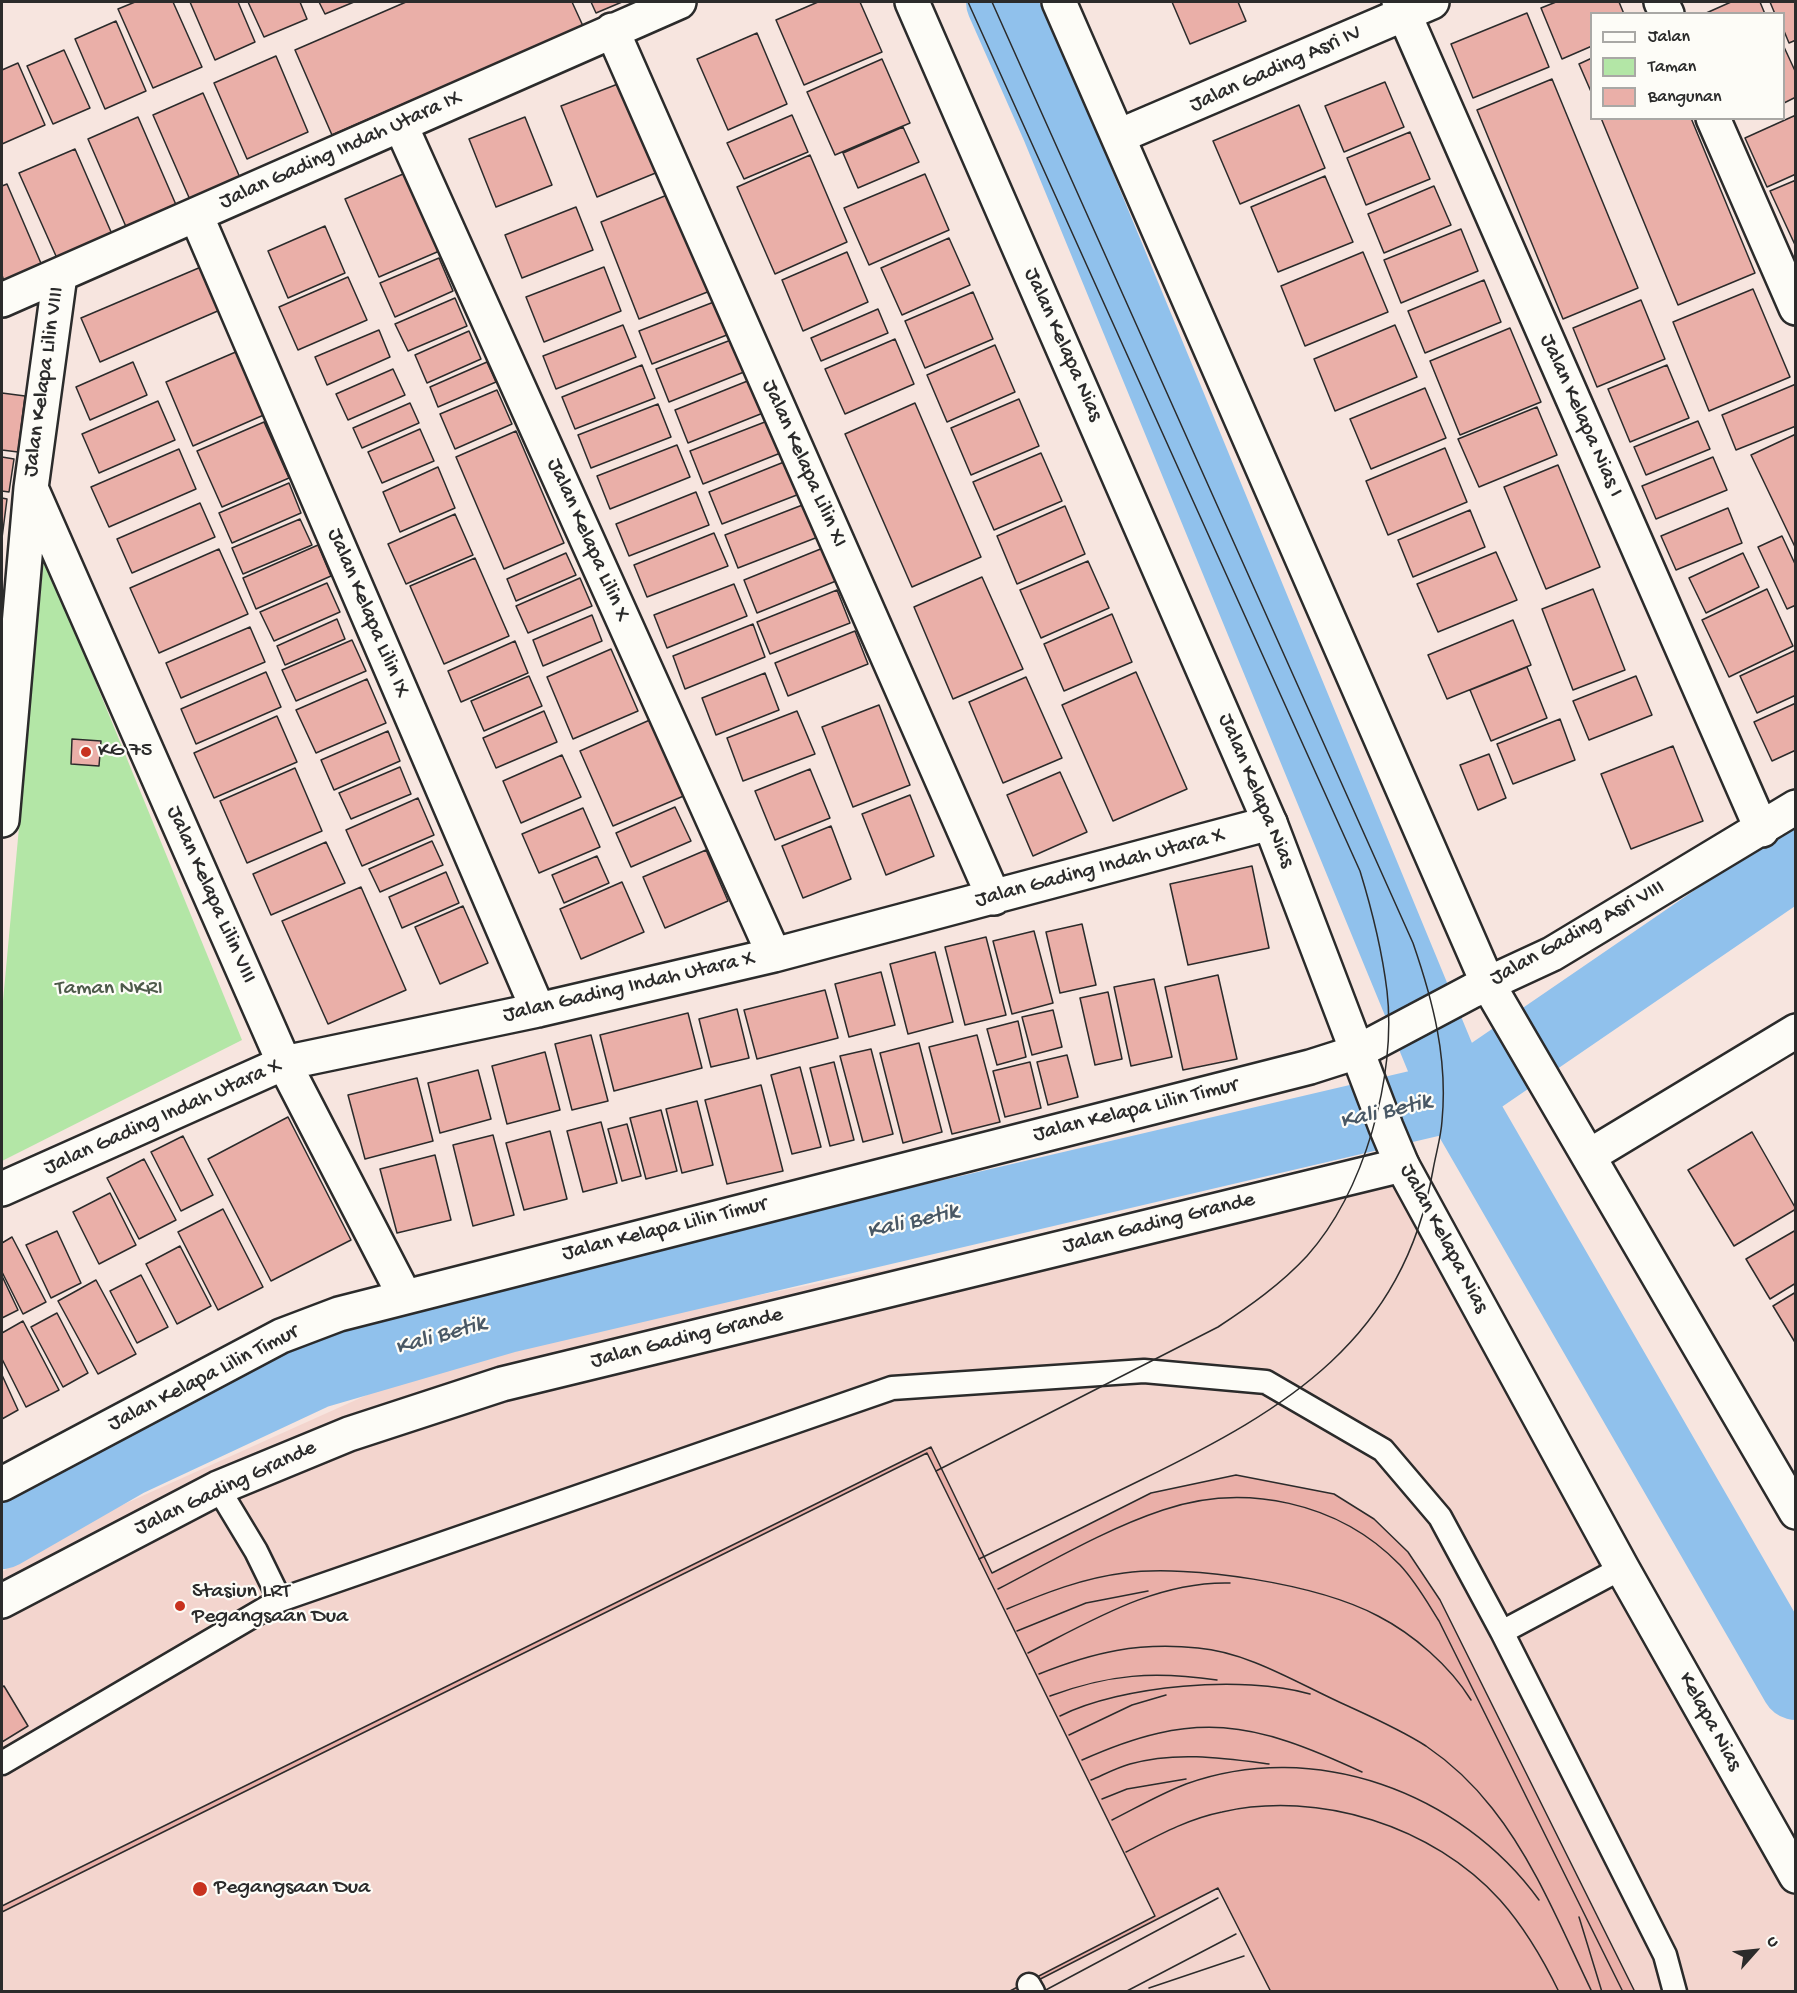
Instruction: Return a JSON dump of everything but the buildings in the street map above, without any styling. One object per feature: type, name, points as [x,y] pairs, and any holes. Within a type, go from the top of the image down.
[{"type":"street","name":"Jalan Gading Indah Utara IX","points":[[2,300],[679,2]]},
{"type":"street","name":"Jalan Kelapa Nias","points":[[912,2],[1270,823],[1359,1059],[1402,1165],[1622,1568]]},
{"type":"street","points":[[1059,2],[1119,136],[1480,988],[1510,1022],[1796,1512]]},
{"type":"street","name":"Jalan Gading Asri IV","points":[[1119,136],[1411,6]]},
{"type":"street","name":"Jalan Kelapa Nias I","points":[[1411,6],[1762,830]]},
{"type":"street","name":"Jalan Kelapa Lilin XI","points":[[612,30],[994,898]]},
{"type":"street","points":[[1714,120],[1796,308]]},
{"type":"street","name":"Jalan Kelapa Lilin X","points":[[400,126],[774,955]]},
{"type":"street","name":"Jalan Kelapa Lilin IX","points":[[196,215],[537,1010]]},
{"type":"street","name":"Jalan Kelapa Lilin VIII","points":[[2,820],[31,488],[60,275]]},
{"type":"street","name":"Jalan Kelapa Lilin VIII","points":[[31,488],[284,1063],[404,1295]]},
{"type":"street","name":"Jalan Gading Asri VIII","points":[[1359,1059],[1407,1026],[1552,954],[1762,830],[1796,807]]},
{"type":"street","name":"Jalan Gading Indah Utara X","points":[[2,1189],[284,1063],[537,1010],[774,955],[1270,823]]},
{"type":"street","points":[[1590,1156],[1796,1031]]},
{"type":"street","name":"Jalan Kelapa Lilin Timur","points":[[2,1484],[281,1336],[339,1314],[404,1295],[1310,1067],[1359,1059]]},
{"type":"street","name":"Jalan Gading Grande","points":[[2,1601],[218,1488],[349,1434],[502,1384],[1402,1165]]},
{"type":"street","name":"Kelapa Nias","points":[[1622,1568],[1796,1876]]},
{"type":"lane","points":[[2,1763],[280,1600],[892,1388],[1144,1371],[1266,1382],[1383,1450],[1440,1517],[1502,1632],[1665,1955],[1676,1992]]},
{"type":"lane","points":[[218,1488],[256,1551],[280,1600]]},
{"type":"lane","points":[[1502,1632],[1622,1568]]},
{"type":"shaded area","points":[[1401,1167],[1795,1876],[1795,1991],[2,1992],[2,1572],[82,1523],[387,1386],[594,1328]]},
{"type":"green space","name":"Taman NKRI","points":[[44,556],[242,1040],[2,1161],[2,1012]]},
{"type":"waterway","points":[[1001,2],[1055,124],[1456,1096],[1796,1685]]},
{"type":"waterway","name":"Kali Betik","points":[[2,1534],[129,1461],[315,1374],[507,1318],[1456,1096],[1796,863]]},
{"type":"tram line","points":[[936,1471],[1218,1327],[1287,1276],[1307,1256],[1327,1230],[1345,1200],[1360,1166],[1381,1095],[1387,1059],[1389,1024],[1382,960],[1360,871],[968,2]]},
{"type":"tram line","points":[[979,1559],[1196,1453],[1245,1425],[1290,1395],[1331,1362],[1366,1324],[1395,1280],[1418,1229],[1440,1139],[1443,1098],[1441,1052],[1433,1008],[1413,943],[992,2]]},
{"type":"tram line","points":[[998,1589],[1121,1526],[1163,1510],[1194,1502],[1226,1498],[1258,1498],[1289,1503],[1349,1526],[1376,1543],[1400,1565],[1439,1621],[1623,1992]]},
{"type":"tram line","points":[[1007,1609],[1079,1582],[1124,1573],[1183,1571],[1218,1574],[1289,1586],[1353,1605],[1391,1623],[1442,1663],[1471,1700]]},
{"type":"tram line","points":[[1028,1653],[1100,1616],[1150,1596],[1203,1584],[1230,1583]]},
{"type":"tram line","points":[[1017,1631],[1086,1603],[1148,1591]]},
{"type":"tram line","points":[[1039,1674],[1117,1650],[1176,1646],[1216,1651],[1252,1661],[1415,1739],[1462,1775],[1485,1799],[1507,1829],[1547,1897],[1592,1992]]},
{"type":"tram line","points":[[1050,1696],[1092,1683],[1132,1676],[1152,1675],[1217,1680]]},
{"type":"tram line","points":[[1060,1716],[1086,1705],[1116,1697],[1183,1686],[1251,1685],[1283,1688],[1310,1694]]},
{"type":"tram line","points":[[1069,1735],[1132,1705],[1166,1695]]},
{"type":"tram line","points":[[1082,1760],[1158,1733],[1192,1728],[1224,1728],[1255,1732],[1288,1741],[1362,1772]]},
{"type":"tram line","points":[[1091,1780],[1130,1764],[1165,1758],[1200,1757],[1269,1764]]},
{"type":"tram line","points":[[1112,1820],[1186,1784],[1235,1771],[1284,1768],[1333,1772],[1381,1784],[1427,1804],[1469,1830],[1507,1862],[1539,1900]]},
{"type":"tram line","points":[[1102,1799],[1127,1789],[1186,1779]]},
{"type":"tram line","points":[[1126,1852],[1197,1819],[1259,1806],[1297,1806],[1335,1811],[1372,1820],[1408,1834],[1442,1852],[1473,1874],[1500,1900],[1518,1922],[1559,1992]]},
{"type":"tram line","points":[[1042,1992],[1218,1898]]},
{"type":"tram line","points":[[1579,1917],[1602,1992]]},
{"type":"tram line","points":[[1125,1992],[1236,1934]]},
{"type":"tram line","points":[[1149,1988],[1244,1956]]},
{"type":"place","name":"KG 75","points":[[86,752]]},
{"type":"place","name":"Stasiun LRT Pegangsaan Dua","points":[[180,1606]]},
{"type":"place","name":"Pegangsaan Dua","points":[[200,1889]]}]
